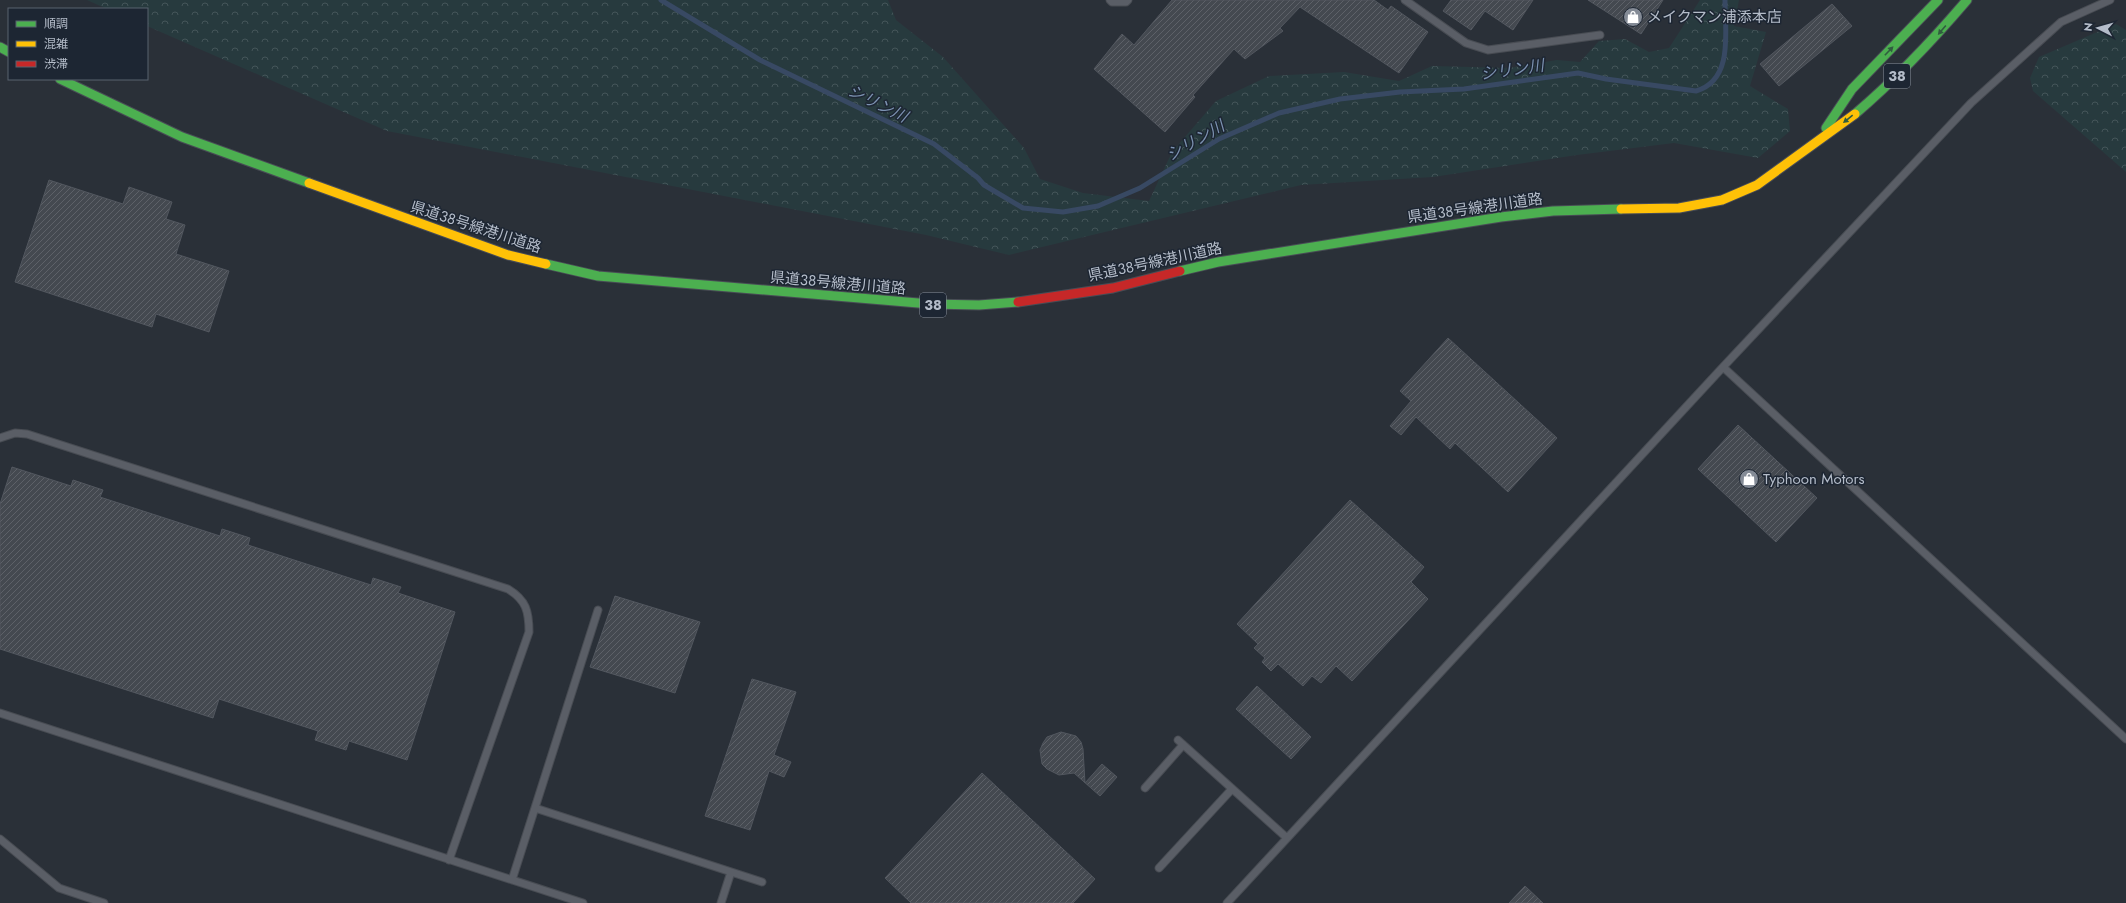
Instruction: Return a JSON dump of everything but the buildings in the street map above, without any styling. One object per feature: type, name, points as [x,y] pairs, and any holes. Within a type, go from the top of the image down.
[{"type":"main road","name":"県道38号線港川道路","points":[[1817,141],[1852,90],[1938,0]]},
{"type":"main road","name":"県道38号線港川道路","points":[[62,80],[182,137],[508,255],[598,276],[930,304],[979,305],[1113,288],[1218,262],[1501,217],[1553,211],[1648,209],[1700,205],[1722,200],[1757,185],[1840,126],[1886,88],[1931,43],[1967,0]]},
{"type":"lane","points":[[1110,0],[1112,2],[1126,2],[1128,0]]},
{"type":"lane","points":[[1405,0],[1466,44],[1488,50],[1600,35]]},
{"type":"lane","points":[[1227,903],[1723,367],[1972,103],[2061,22],[2110,0]]},
{"type":"lane","points":[[1723,367],[2126,739]]},
{"type":"lane","points":[[0,438],[15,433],[27,434],[501,586],[519,596],[526,607],[529,632],[449,860]]},
{"type":"lane","points":[[512,880],[598,610]]},
{"type":"lane","points":[[0,713],[584,903]]},
{"type":"lane","points":[[1145,788],[1180,743],[1287,838]]},
{"type":"lane","points":[[1159,868],[1232,789]]},
{"type":"lane","points":[[535,808],[762,882]]},
{"type":"lane","points":[[0,839],[59,888],[104,903]]},
{"type":"lane","points":[[721,903],[731,872]]},
{"type":"green space","points":[[87,0],[888,0],[896,20],[943,57],[1024,148],[1040,179],[1083,193],[1149,201],[1172,152],[1216,101],[1269,76],[1344,72],[1399,81],[1432,66],[1509,68],[1557,60],[1580,62],[1599,41],[1625,39],[1649,52],[1669,48],[1700,0],[1739,0],[1734,26],[1766,32],[1750,86],[1788,109],[1790,131],[1758,158],[1674,143],[1577,155],[1433,177],[1301,185],[1009,255],[926,235],[387,131],[148,26],[148,8],[105,8]]},
{"type":"green space","points":[[2116,24],[2126,30],[2126,172],[2033,91],[2030,78],[2039,57]]},
{"type":"waterway","name":"シリン川","points":[[661,0],[760,60],[934,144],[978,178],[984,185],[1023,208],[1063,212],[1098,206],[1140,188],[1219,139],[1279,113],[1340,99],[1400,92],[1464,89],[1578,73],[1606,79],[1696,91],[1708,85],[1717,76],[1722,66],[1726,40],[1725,0]]},
{"type":"traffic: fast","points":[[1826,128],[1852,89],[1938,0]]},
{"type":"traffic: fast","points":[[1855,114],[1913,59],[1967,0]]},
{"type":"traffic: fast","points":[[0,47],[8,51]]},
{"type":"traffic: fast","points":[[62,80],[182,137],[309,183]]},
{"type":"traffic: fast","points":[[1180,271],[1218,262],[1501,217],[1553,211],[1621,209]]},
{"type":"traffic: fast","points":[[546,264],[598,276],[930,304],[979,305],[1018,302]]},
{"type":"traffic: slow","points":[[1621,209],[1679,208],[1722,200],[1757,185],[1855,114]]},
{"type":"traffic: slow","points":[[309,183],[508,255],[546,264]]},
{"type":"traffic: jam","points":[[1018,302],[1113,288],[1180,271]]},
{"type":"place","name":"メイクマン浦添本店","points":[[1633,17]]},
{"type":"place","name":"Typhoon Motors","points":[[1749,479]]}]
